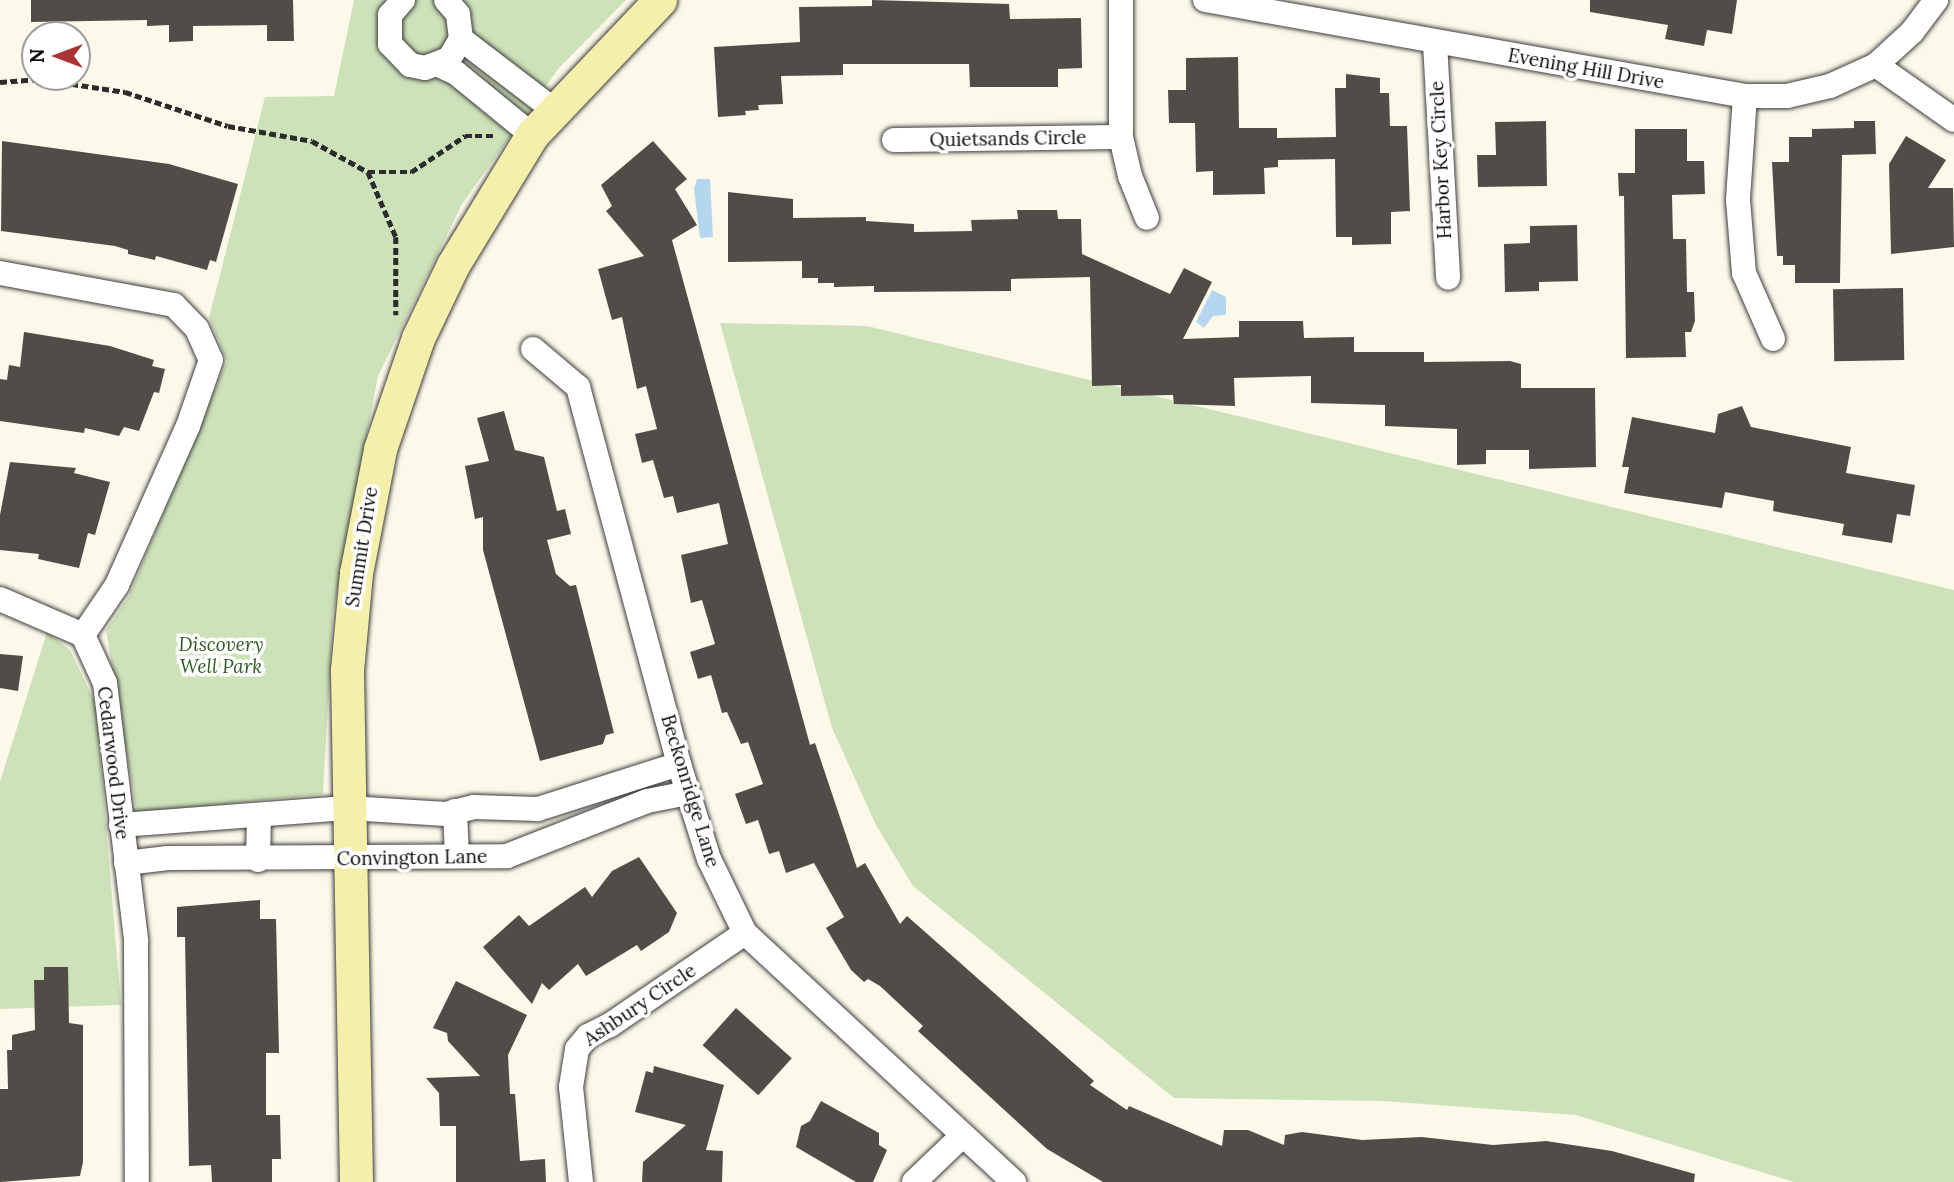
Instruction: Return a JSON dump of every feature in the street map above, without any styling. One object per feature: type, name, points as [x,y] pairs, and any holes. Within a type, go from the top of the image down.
[{"type":"street","points":[[446,0],[458,14],[461,39],[554,110]]},
{"type":"street","name":"Summit Drive","points":[[356,1182],[347,670],[357,561],[380,449],[423,326],[453,265],[532,135],[660,0]]},
{"type":"street","points":[[1121,0],[1121,137],[1130,176],[1147,218]]},
{"type":"street","name":"Evening Hill Drive","points":[[1205,0],[1434,43],[1745,96],[1787,96],[1830,86],[1876,65],[1912,32],[1936,0]]},
{"type":"street","points":[[393,5],[389,37],[398,57],[418,66],[439,65],[456,73],[532,135]]},
{"type":"street","points":[[439,65],[461,39]]},
{"type":"street","name":"Harbor Key Circle","points":[[1434,43],[1448,278]]},
{"type":"street","points":[[1876,65],[1954,120]]},
{"type":"street","points":[[1745,96],[1738,200],[1744,273],[1773,339]]},
{"type":"street","name":"Quietsands Circle","points":[[894,140],[1121,137]]},
{"type":"street","points":[[0,273],[174,304],[197,329],[211,360],[188,426],[117,585],[83,635],[0,599]]},
{"type":"street","name":"Beckonridge Lane","points":[[533,349],[578,387],[679,764],[709,859],[745,933],[1014,1182]]},
{"type":"street","name":"Cedarwood Drive","points":[[83,635],[105,682],[136,941],[137,1182]]},
{"type":"street","points":[[121,825],[349,808],[455,811],[546,806],[679,764]]},
{"type":"street","name":"Convington Lane","points":[[126,863],[195,858],[350,860],[507,856],[525,846],[647,801],[688,793]]},
{"type":"street","points":[[521,807],[525,846]]},
{"type":"street","points":[[455,811],[457,856]]},
{"type":"street","points":[[258,860],[259,815]]},
{"type":"street","points":[[192,820],[195,858]]},
{"type":"street","name":"Ashbury Circle","points":[[581,1182],[571,1087],[577,1049],[587,1036],[610,1026],[745,933]]},
{"type":"street","points":[[914,1182],[962,1136]]},
{"type":"path","points":[[0,82],[40,79],[125,92],[228,126],[312,141],[368,172],[411,172],[465,136],[532,135]]},
{"type":"path","points":[[368,172],[396,237],[397,327]]},
{"type":"green space","name":"Discovery Well Park","points":[[354,0],[626,0],[559,68],[462,204],[378,376],[333,612],[323,794],[137,813],[106,630],[129,596],[227,361],[209,318],[265,97],[334,96]]},
{"type":"green space","points":[[720,323],[867,326],[1954,590],[1954,1182],[1794,1182],[1576,1115],[1382,1101],[1174,1098],[913,886],[876,825],[832,728]]},
{"type":"green space","points":[[47,632],[70,650],[96,704],[121,1005],[0,1009],[0,782]]},
{"type":"water","points":[[697,179],[710,179],[713,237],[700,238],[694,189]]},
{"type":"water","points":[[1212,290],[1226,297],[1226,315],[1213,316],[1204,328],[1196,322]]},
{"type":"building","points":[[31,0],[293,0],[294,41],[267,41],[267,25],[193,26],[193,41],[169,42],[169,25],[147,26],[147,20],[31,21]]},
{"type":"building","points":[[872,0],[1009,4],[1010,19],[1081,18],[1082,68],[1058,69],[1058,87],[970,87],[969,64],[843,64],[843,75],[781,76],[783,104],[758,105],[759,110],[745,111],[746,115],[718,117],[714,47],[800,42],[799,7],[872,6]]},
{"type":"building","points":[[1590,0],[1737,0],[1732,34],[1707,30],[1704,46],[1665,39],[1668,25],[1590,12]]},
{"type":"building","points":[[1238,57],[1239,128],[1277,128],[1277,138],[1336,137],[1335,88],[1346,88],[1346,74],[1380,78],[1380,93],[1389,93],[1390,126],[1407,126],[1410,211],[1391,212],[1391,244],[1352,245],[1352,237],[1336,237],[1335,159],[1278,160],[1278,167],[1264,168],[1265,194],[1213,195],[1213,171],[1196,172],[1195,123],[1169,123],[1168,90],[1186,90],[1186,58]]},
{"type":"building","points":[[1546,121],[1547,186],[1478,187],[1477,155],[1496,155],[1495,122]]},
{"type":"building","points":[[1854,121],[1875,121],[1876,154],[1842,155],[1840,283],[1795,283],[1795,265],[1783,265],[1783,256],[1777,256],[1772,162],[1789,162],[1789,137],[1812,137],[1812,129],[1854,128]]},
{"type":"building","points":[[1635,129],[1687,129],[1687,161],[1704,161],[1705,194],[1672,195],[1673,239],[1686,239],[1687,292],[1694,292],[1695,321],[1691,332],[1685,332],[1686,357],[1626,358],[1624,196],[1619,196],[1618,173],[1635,173]]},
{"type":"building","points":[[1906,136],[1946,160],[1928,188],[1953,188],[1954,247],[1891,254],[1889,164]]},
{"type":"building","points":[[2,141],[169,164],[238,184],[216,262],[210,260],[207,270],[156,256],[155,260],[128,254],[128,250],[115,246],[1,231]]},
{"type":"building","points":[[653,141],[687,179],[675,189],[697,225],[672,240],[810,745],[815,743],[857,868],[865,863],[900,924],[907,916],[1094,1081],[1090,1085],[1127,1110],[1129,1106],[1222,1146],[1224,1130],[1248,1130],[1284,1145],[1285,1135],[1302,1132],[1362,1140],[1422,1137],[1493,1145],[1546,1141],[1612,1151],[1695,1174],[1694,1182],[1103,1182],[1047,1149],[918,1031],[923,1026],[880,986],[868,979],[864,982],[851,970],[826,928],[844,917],[814,863],[786,873],[779,851],[769,854],[758,820],[746,824],[735,794],[763,784],[748,742],[741,744],[727,712],[722,713],[711,675],[698,679],[690,652],[715,644],[702,600],[691,603],[681,555],[728,544],[719,503],[677,513],[673,496],[664,498],[653,460],[642,463],[635,434],[657,429],[646,386],[637,389],[622,317],[612,320],[598,269],[644,256],[606,211],[612,206],[601,185]]},
{"type":"building","points":[[728,192],[793,199],[793,218],[866,217],[866,221],[914,224],[914,232],[972,231],[971,220],[1018,219],[1017,210],[1057,210],[1058,219],[1081,219],[1082,254],[1170,294],[1184,268],[1212,282],[1183,339],[1239,337],[1239,321],[1303,321],[1304,338],[1354,337],[1354,352],[1424,352],[1424,362],[1510,361],[1521,364],[1521,388],[1595,388],[1596,467],[1529,469],[1529,450],[1486,450],[1486,464],[1457,465],[1457,429],[1385,426],[1385,405],[1311,403],[1311,376],[1234,378],[1235,406],[1174,404],[1173,395],[1121,396],[1121,385],[1092,386],[1090,277],[1011,279],[1011,291],[874,292],[874,286],[834,287],[834,283],[818,283],[818,278],[802,278],[802,261],[728,262]]},
{"type":"building","points":[[1577,225],[1578,281],[1539,282],[1539,291],[1505,292],[1504,244],[1530,243],[1530,226]]},
{"type":"building","points":[[1903,288],[1904,360],[1834,361],[1833,289]]},
{"type":"building","points":[[24,332],[110,346],[154,360],[152,366],[165,369],[159,393],[154,392],[139,431],[124,427],[119,436],[85,428],[84,433],[0,421],[0,379],[7,380],[9,365],[20,367]]},
{"type":"building","points":[[1742,406],[1751,427],[1851,447],[1846,473],[1915,485],[1910,516],[1897,514],[1892,543],[1842,535],[1844,524],[1773,511],[1774,501],[1725,492],[1722,508],[1624,493],[1629,467],[1622,467],[1632,417],[1715,433],[1718,414]]},
{"type":"building","points":[[504,411],[515,450],[544,457],[557,511],[565,509],[571,534],[547,540],[556,574],[570,586],[576,585],[614,733],[606,735],[603,744],[540,761],[483,550],[483,517],[475,519],[465,466],[489,461],[477,418]]},
{"type":"building","points":[[10,462],[76,468],[74,473],[110,482],[95,535],[88,533],[79,568],[38,559],[39,554],[0,550],[0,515]]},
{"type":"building","points":[[0,654],[23,656],[18,691],[0,688]]},
{"type":"building","points":[[639,857],[677,913],[669,932],[641,951],[637,945],[586,976],[578,964],[549,990],[542,983],[532,1004],[483,947],[519,915],[529,926],[585,887],[592,897],[612,871]]},
{"type":"building","points":[[260,900],[260,919],[276,919],[279,1053],[266,1053],[266,1115],[280,1115],[281,1159],[272,1159],[272,1182],[212,1182],[211,1165],[189,1166],[185,937],[177,937],[177,907]]},
{"type":"building","points":[[44,967],[68,967],[69,1023],[83,1025],[83,1162],[80,1176],[0,1182],[0,1089],[8,1089],[7,1050],[12,1050],[12,1035],[35,1030],[34,980],[44,980]]},
{"type":"building","points":[[456,981],[527,1015],[508,1055],[510,1094],[515,1094],[520,1161],[545,1159],[546,1182],[456,1182],[456,1126],[440,1126],[439,1093],[426,1078],[480,1076],[448,1041],[447,1033],[433,1028]]},
{"type":"building","points":[[736,1008],[792,1058],[758,1095],[703,1045]]},
{"type":"building","points":[[654,1066],[724,1085],[706,1150],[723,1151],[722,1182],[642,1182],[643,1162],[686,1125],[635,1112],[646,1071],[653,1073]]},
{"type":"building","points":[[821,1101],[879,1133],[879,1145],[887,1150],[873,1182],[856,1182],[796,1147],[801,1126],[810,1121]]}]
